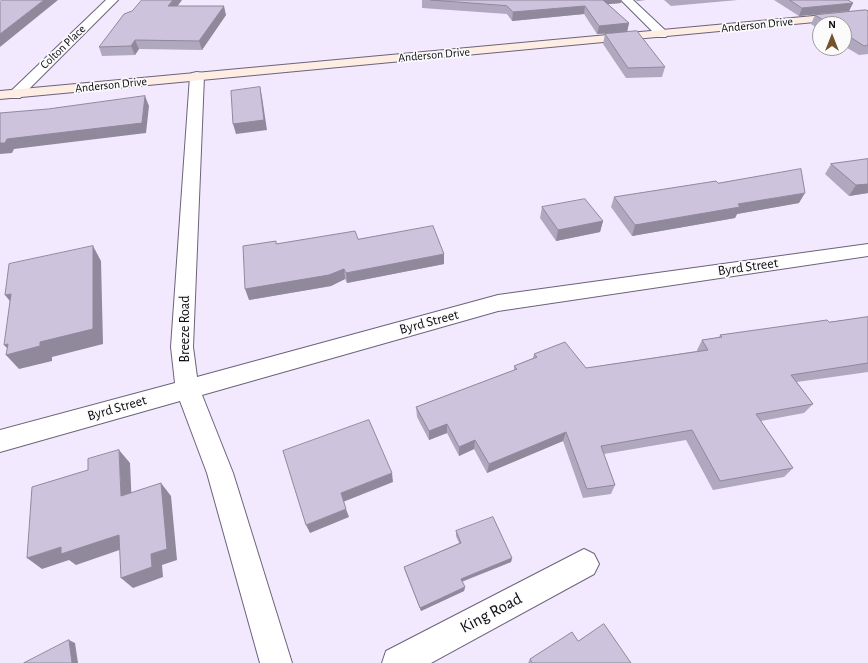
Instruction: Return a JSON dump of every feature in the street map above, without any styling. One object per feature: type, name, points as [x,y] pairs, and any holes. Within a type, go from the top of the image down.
[{"type":"street","name":"Colton Place","points":[[15,95],[112,0]]},
{"type":"street","points":[[627,0],[662,34]]},
{"type":"street","name":"Anderson Drive","points":[[0,96],[197,76],[868,14]]},
{"type":"street","name":"Breeze Road","points":[[197,76],[182,347],[187,388],[220,473],[276,663]]},
{"type":"street","name":"Byrd Street","points":[[0,441],[498,303],[868,250]]},
{"type":"street","name":"King Road","points":[[398,663],[584,564]]},
{"type":"building","points":[[2,0],[44,0],[0,34],[0,2]]},
{"type":"building","points":[[142,0],[173,0],[168,6],[224,6],[199,41],[135,40],[131,46],[99,47],[124,14],[132,11]]},
{"type":"building","points":[[431,0],[603,0],[629,23],[599,26],[585,6],[513,12],[507,6]]},
{"type":"building","points":[[790,0],[848,0],[853,3],[802,8]]},
{"type":"building","points":[[868,11],[868,45],[864,46],[852,38],[852,16],[815,15]]},
{"type":"building","points":[[637,31],[665,67],[628,68],[605,34]]},
{"type":"building","points":[[260,87],[264,120],[233,124],[231,91]]},
{"type":"building","points":[[145,96],[142,123],[7,139],[5,143],[0,143],[0,113],[48,109]]},
{"type":"building","points":[[868,159],[868,184],[856,185],[831,164]]},
{"type":"building","points":[[801,169],[805,193],[738,204],[740,207],[635,225],[614,197],[716,181],[718,183]]},
{"type":"building","points":[[585,199],[603,221],[558,230],[542,207]]},
{"type":"building","points":[[433,226],[444,254],[346,273],[344,269],[329,275],[245,289],[243,246],[276,241],[276,244],[355,231],[358,239]]},
{"type":"building","points":[[93,246],[93,329],[40,342],[40,346],[6,355],[8,344],[4,345],[11,294],[5,295],[9,264]]},
{"type":"building","points":[[868,317],[868,363],[791,375],[813,404],[756,414],[793,468],[720,481],[692,430],[601,446],[615,485],[587,489],[566,432],[489,464],[475,440],[459,447],[447,424],[429,431],[416,407],[517,369],[514,366],[537,357],[534,354],[565,342],[586,368],[708,350],[702,340],[722,337],[720,335],[827,320],[829,322]]},
{"type":"building","points":[[369,420],[392,473],[341,493],[346,509],[306,525],[283,451]]},
{"type":"building","points":[[119,450],[121,496],[161,483],[167,549],[151,554],[152,567],[121,578],[119,535],[61,554],[61,547],[27,558],[32,487],[88,470],[88,459]]},
{"type":"building","points":[[493,517],[512,558],[461,579],[465,587],[420,608],[404,567],[461,543],[456,531]]},
{"type":"building","points":[[604,624],[631,663],[532,663],[530,659],[572,632],[578,641]]},
{"type":"building","points":[[69,640],[72,663],[24,663]]}]
